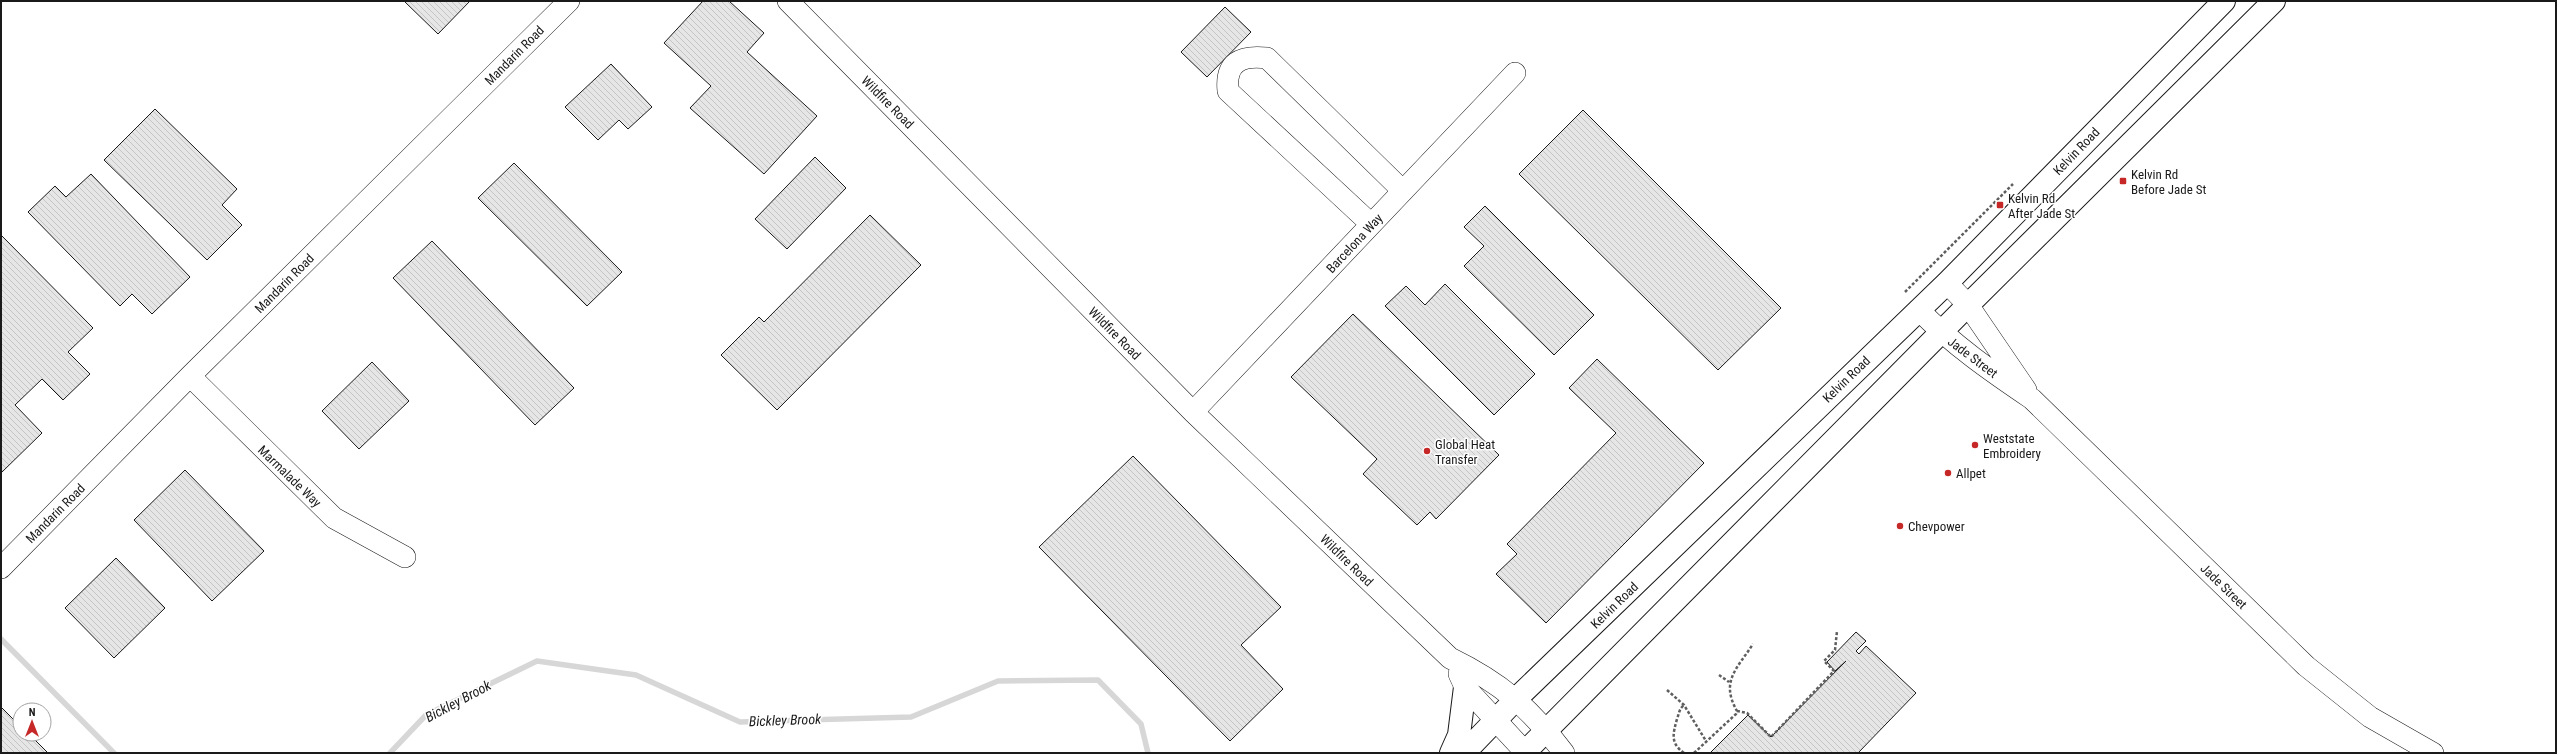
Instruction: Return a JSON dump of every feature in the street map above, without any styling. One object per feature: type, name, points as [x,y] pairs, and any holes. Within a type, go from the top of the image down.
[{"type":"main road","name":"Kelvin Road","points":[[1464,753],[1516,699],[1947,283],[2224,1]]},
{"type":"main road","points":[[1525,753],[1940,332],[2274,1]]},
{"type":"main road","points":[[2073,155],[2085,164],[2095,164],[2126,149]]},
{"type":"main road","points":[[1451,753],[1459,736],[1465,687]]},
{"type":"street","name":"Mandarin Road","points":[[1,568],[190,376],[569,1]]},
{"type":"street","name":"Wildfire Road","points":[[788,1],[1193,412],[1450,658],[1484,675],[1516,699],[1546,730],[1564,753]]},
{"type":"street","points":[[1371,224],[1228,91],[1227,77],[1234,64],[1250,56],[1267,58],[1403,191]]},
{"type":"street","name":"Barcelona Way","points":[[1193,412],[1514,73]]},
{"type":"street","name":"Jade Street","points":[[1947,283],[1968,305],[2032,399]]},
{"type":"street","name":"Jade Street","points":[[1919,310],[1940,332],[1987,369],[2032,399],[2306,666],[2370,717],[2433,753]]},
{"type":"street","name":"Marmalade Way","points":[[190,376],[334,518],[405,557]]},
{"type":"street","name":"Wildfire Road","points":[[1450,658],[1465,687],[1525,753]]},
{"type":"path","points":[[1902,296],[2014,182]]},
{"type":"path","points":[[1737,711],[1747,713],[1771,737],[1834,671],[1824,661],[1835,650],[1837,631]]},
{"type":"path","points":[[1737,711],[1729,696],[1729,682],[1753,644]]},
{"type":"path","points":[[1719,675],[1729,682]]},
{"type":"path","points":[[1667,690],[1684,705],[1706,741]]},
{"type":"path","points":[[1684,705],[1679,712],[1673,734],[1674,741],[1684,753]]},
{"type":"path","points":[[1694,753],[1737,711]]},
{"type":"building","points":[[404,1],[470,1],[438,34]]},
{"type":"building","points":[[703,1],[729,1],[764,33],[747,52],[817,116],[764,174],[690,108],[711,86],[664,43]]},
{"type":"building","points":[[1225,7],[1251,32],[1207,77],[1181,52]]},
{"type":"building","points":[[611,64],[652,107],[628,129],[619,120],[598,140],[565,107]]},
{"type":"building","points":[[155,109],[237,189],[222,205],[242,225],[207,260],[104,160]]},
{"type":"building","points":[[1583,110],[1781,308],[1718,370],[1519,174]]},
{"type":"building","points":[[815,157],[846,188],[787,249],[755,219]]},
{"type":"building","points":[[514,163],[622,272],[587,306],[478,198]]},
{"type":"building","points":[[91,174],[190,277],[152,314],[132,294],[120,306],[28,212],[55,186],[66,197]]},
{"type":"building","points":[[1485,206],[1594,315],[1554,355],[1464,266],[1484,246],[1464,227]]},
{"type":"building","points":[[870,215],[921,265],[777,410],[721,355],[759,317],[764,322]]},
{"type":"building","points":[[1,235],[93,328],[68,352],[90,374],[63,400],[42,379],[15,405],[42,433],[1,473]]},
{"type":"building","points":[[432,241],[574,388],[535,425],[393,278]]},
{"type":"building","points":[[1445,284],[1535,374],[1494,415],[1385,306],[1406,286],[1425,305]]},
{"type":"building","points":[[1353,314],[1499,455],[1436,519],[1430,512],[1417,525],[1363,474],[1377,459],[1291,377]]},
{"type":"building","points":[[1597,359],[1704,463],[1546,623],[1496,574],[1517,554],[1507,544],[1616,433],[1569,388]]},
{"type":"building","points":[[372,362],[409,401],[359,449],[322,411]]},
{"type":"building","points":[[1133,456],[1281,607],[1241,645],[1283,689],[1230,741],[1039,547]]},
{"type":"building","points":[[185,470],[264,551],[212,601],[134,520]]},
{"type":"building","points":[[116,558],[165,608],[114,658],[65,608]]},
{"type":"building","points":[[1856,632],[1866,641],[1856,651],[1859,654],[1866,646],[1916,693],[1858,753],[1710,753],[1748,715],[1771,737],[1846,661],[1835,671],[1827,662]]},
{"type":"building","points":[[1,707],[12,718],[12,742],[37,742],[48,753],[1,753]]},
{"type":"waterway","name":"Bickley Brook","points":[[1,639],[114,753]]},
{"type":"waterway","name":"Bickley Brook","points":[[390,753],[426,715],[537,661],[636,675],[740,722],[911,717],[998,681],[1098,680],[1141,724],[1148,753]]},
{"type":"place","name":"Kelvin Rd Before Jade St","points":[[2123,181]]},
{"type":"place","name":"Kelvin Rd After Jade St","points":[[2000,205]]},
{"type":"place","name":"Weststate Embroidery","points":[[1975,445]]},
{"type":"place","name":"Global Heat Transfer","points":[[1427,451]]},
{"type":"place","name":"Allpet","points":[[1948,473]]},
{"type":"place","name":"Chevpower","points":[[1900,526]]}]
